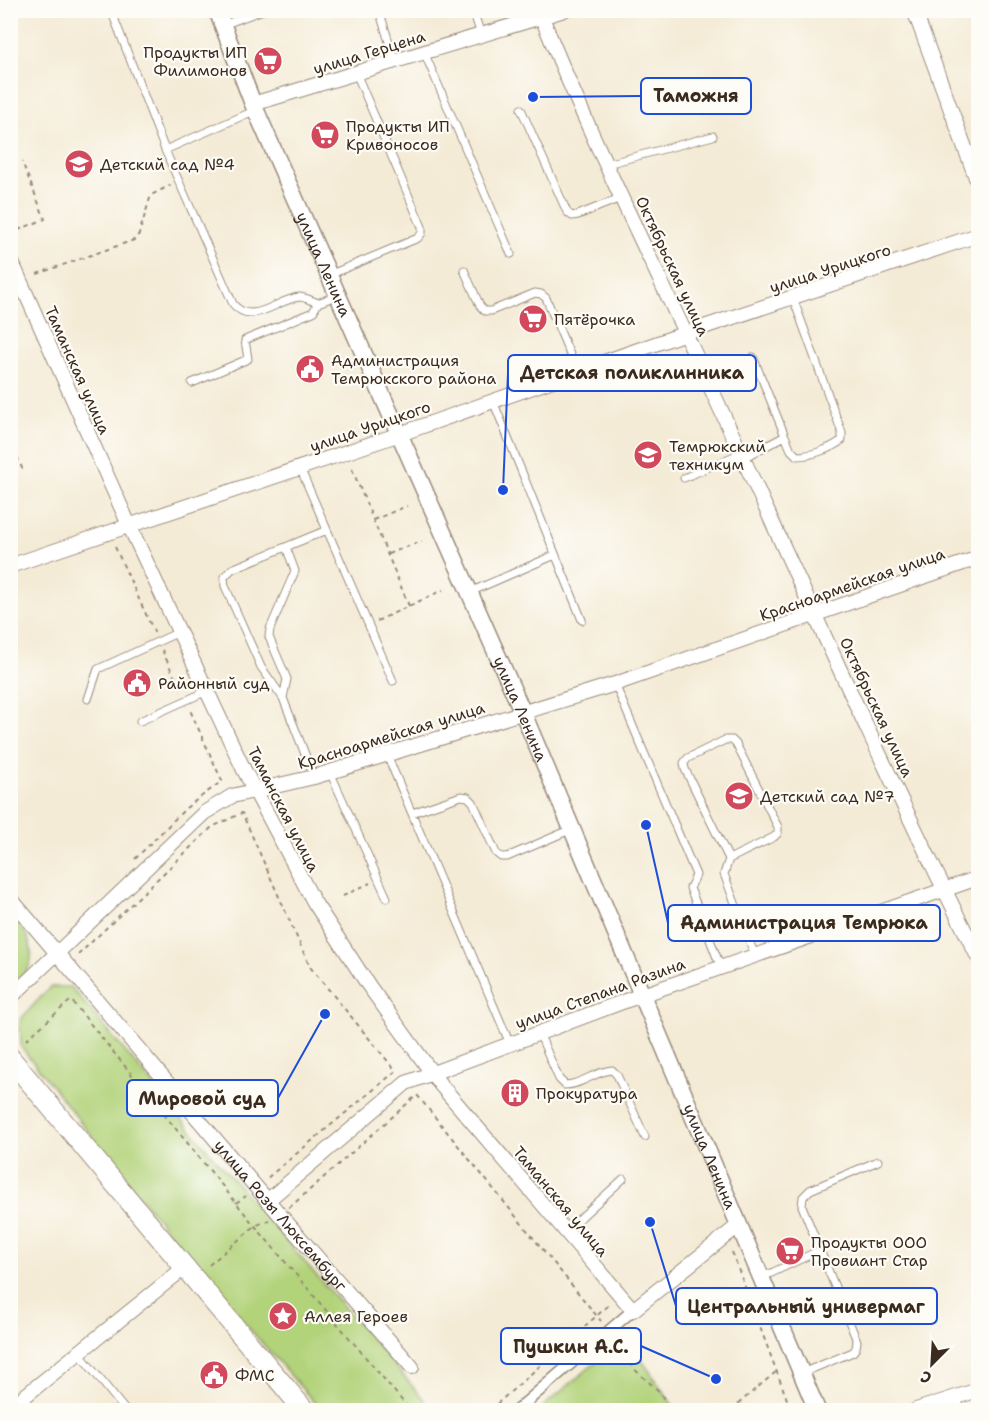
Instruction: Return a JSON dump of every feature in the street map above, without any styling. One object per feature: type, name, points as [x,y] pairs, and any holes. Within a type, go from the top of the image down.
[{"type":"main road","points":[[10,1058],[304,1410]]},
{"type":"street","name":"улица Герцена","points":[[254,107],[541,14],[564,10]]},
{"type":"street","points":[[914,10],[978,183]]},
{"type":"street","name":"Октябрьская улица","points":[[541,14],[622,197],[815,615],[944,890],[978,957]]},
{"type":"street","name":"улица Ленина","points":[[220,18],[254,107],[523,713],[817,1410]]},
{"type":"street","name":"улица Урицкого","points":[[10,566],[978,235]]},
{"type":"street","name":"Таманская улица","points":[[10,258],[129,525],[207,691],[255,791],[320,911],[369,986],[432,1072],[564,1232],[633,1310]]},
{"type":"street","name":"Красноармейская улица","points":[[10,998],[204,813],[232,796],[314,777],[615,684],[978,558]]},
{"type":"street","name":"улица Степана Разина","points":[[267,1201],[406,1083],[641,995],[978,878]]},
{"type":"street","name":"улица Розы Люксембург","points":[[10,898],[267,1201],[412,1367]]},
{"type":"street","points":[[517,1410],[633,1310],[739,1225]]},
{"type":"street","points":[[10,1408],[184,1268]]},
{"type":"street","points":[[916,1410],[959,1404],[978,1390]]},
{"type":"lane","points":[[111,10],[165,150],[237,310],[244,313],[260,312],[300,297],[318,303]]},
{"type":"lane","points":[[220,18],[263,10]]},
{"type":"lane","points":[[379,10],[395,61]]},
{"type":"lane","points":[[473,10],[481,35]]},
{"type":"lane","points":[[424,52],[511,254]]},
{"type":"lane","points":[[329,276],[418,238],[422,234],[422,227],[356,73]]},
{"type":"lane","points":[[165,150],[254,107]]},
{"type":"lane","points":[[522,109],[567,212],[572,216],[578,215],[622,197]]},
{"type":"lane","points":[[607,164],[713,136]]},
{"type":"lane","points":[[464,270],[480,306],[485,311],[491,311],[535,293],[546,298],[578,371]]},
{"type":"lane","points":[[192,382],[248,359],[245,340],[313,312],[318,303],[338,295]]},
{"type":"lane","points":[[753,357],[791,450],[797,456],[825,449],[842,440],[842,433],[793,297]]},
{"type":"lane","points":[[493,401],[582,620]]},
{"type":"lane","points":[[684,478],[742,456],[785,436]]},
{"type":"lane","points":[[300,468],[393,681]]},
{"type":"lane","points":[[314,777],[283,698],[261,667],[225,586],[224,576],[232,569],[327,530]]},
{"type":"lane","points":[[283,698],[287,679],[268,632],[295,570],[286,547]]},
{"type":"lane","points":[[470,592],[555,555]]},
{"type":"lane","points":[[88,699],[98,669],[179,632]]},
{"type":"lane","points":[[615,684],[696,876],[690,888],[721,968]]},
{"type":"lane","points":[[140,721],[207,691]]},
{"type":"lane","points":[[729,859],[774,837],[778,833],[778,827],[736,744],[732,740],[725,740],[688,758],[684,763],[685,770],[729,859],[724,874],[755,956]]},
{"type":"lane","points":[[387,755],[510,1044]]},
{"type":"lane","points":[[330,772],[387,898]]},
{"type":"lane","points":[[412,813],[461,796],[468,797],[473,802],[496,853],[501,858],[572,828]]},
{"type":"lane","points":[[539,1033],[559,1079],[565,1085],[572,1085],[604,1071],[612,1071],[617,1075],[645,1137]]},
{"type":"lane","points":[[802,1373],[853,1352],[857,1341],[802,1206],[803,1197],[810,1190],[878,1161]]},
{"type":"lane","points":[[564,1232],[623,1179]]},
{"type":"lane","points":[[761,1277],[820,1250]]},
{"type":"lane","points":[[79,1353],[125,1410]]},
{"type":"path","points":[[18,230],[45,219],[22,162]]},
{"type":"path","points":[[37,274],[134,240],[139,234],[152,195],[179,182]]},
{"type":"path","points":[[10,440],[22,468],[10,473]]},
{"type":"path","points":[[352,469],[409,606]]},
{"type":"path","points":[[373,520],[407,506]]},
{"type":"path","points":[[388,554],[422,541]]},
{"type":"path","points":[[115,547],[222,781],[186,808],[128,867]]},
{"type":"path","points":[[369,625],[443,590]]},
{"type":"path","points":[[78,955],[212,827],[242,813],[310,967],[396,1071],[236,1203]]},
{"type":"path","points":[[343,896],[378,879]]},
{"type":"path","points":[[26,1040],[71,1000],[255,1226],[410,1410]]},
{"type":"path","points":[[209,1265],[255,1226],[280,1216],[417,1095],[597,1316],[634,1369],[660,1392],[670,1410]]},
{"type":"path","points":[[732,1252],[791,1410]]},
{"type":"path","points":[[490,1410],[610,1304]]},
{"type":"path","points":[[731,1410],[777,1371]]},
{"type":"green space","points":[[11,913],[25,932],[29,942],[31,961],[21,979],[11,988]]},
{"type":"green space","points":[[50,987],[71,987],[206,1148],[433,1410],[321,1410],[204,1277],[21,1047],[20,1020]]},
{"type":"green space","points":[[626,1337],[676,1410],[539,1410]]},
{"type":"place","name":"Продукты ИП Филимонов","points":[[268,61]]},
{"type":"place","name":"Таможня","points":[[533,97]]},
{"type":"place","name":"Продукты ИП Кривоносов","points":[[325,135]]},
{"type":"place","name":"Детский сад №4","points":[[79,164]]},
{"type":"place","name":"Пятёрочка","points":[[533,319]]},
{"type":"place","name":"Администрация Темрюкского района","points":[[310,369]]},
{"type":"place","name":"Темрюкский техникум","points":[[648,455]]},
{"type":"place","name":"Детская поликлинника","points":[[503,490]]},
{"type":"place","name":"Районный суд","points":[[137,683]]},
{"type":"place","name":"Детский сад №7","points":[[739,796]]},
{"type":"place","name":"Администрация Темрюка","points":[[646,825]]},
{"type":"place","name":"Мировой суд","points":[[325,1014]]},
{"type":"place","name":"Прокуратура","points":[[515,1093]]},
{"type":"place","name":"Центральный универмаг","points":[[650,1222]]},
{"type":"place","name":"Продукты ООО Провиант Стар","points":[[790,1251]]},
{"type":"place","name":"Аллея Героев","points":[[283,1316]]},
{"type":"place","name":"ФМС","points":[[214,1375]]},
{"type":"place","name":"Пушкин А.С.","points":[[716,1379]]}]
